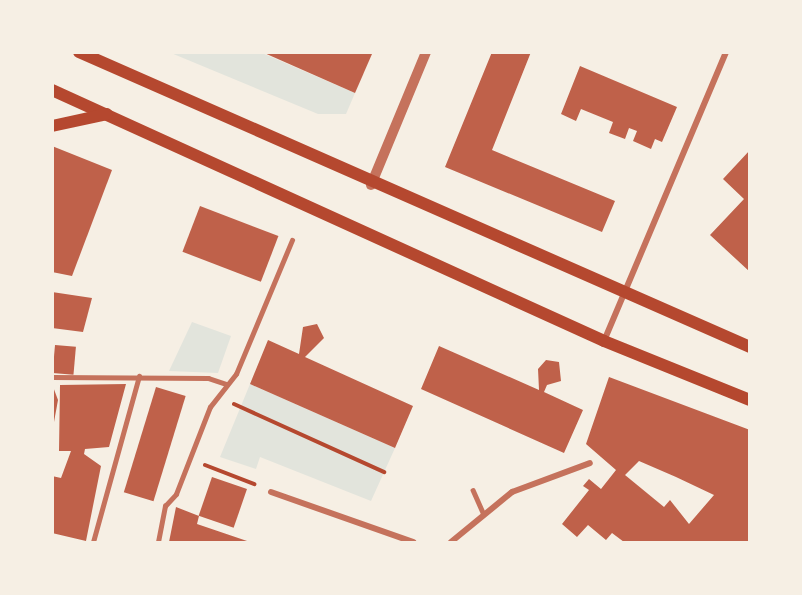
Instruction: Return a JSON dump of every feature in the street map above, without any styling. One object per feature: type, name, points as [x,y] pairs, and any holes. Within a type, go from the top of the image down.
[{"type":"main road","points":[[79,52],[371,185],[623,295],[750,347]]},
{"type":"main road","points":[[102,52],[111,65]]},
{"type":"main road","points":[[52,90],[604,341],[750,400]]},
{"type":"main road","points":[[52,126],[107,114]]},
{"type":"street","points":[[371,185],[426,52]]},
{"type":"street","points":[[604,341],[726,52]]},
{"type":"street","points":[[452,543],[483,512],[512,492],[590,463]]},
{"type":"street","points":[[271,492],[413,543]]},
{"type":"lane","points":[[158,543],[165,506],[176,494],[210,406],[227,384],[292,240]]},
{"type":"lane","points":[[93,543],[139,376]]},
{"type":"lane","points":[[52,377],[208,378],[227,384]]},
{"type":"lane","points":[[473,490],[483,512]]},
{"type":"path","points":[[240,407],[384,472]]},
{"type":"path","points":[[215,469],[244,479]]},
{"type":"shaded area","points":[[171,53],[262,53],[355,93],[346,114],[318,114]]},
{"type":"shaded area","points":[[192,322],[231,336],[218,373],[169,371]]},
{"type":"shaded area","points":[[250,384],[395,448],[371,501],[260,457],[256,469],[220,457]]},
{"type":"building","points":[[262,52],[368,52],[372,54],[355,93]]},
{"type":"building","points":[[492,52],[531,52],[492,150],[615,201],[602,232],[445,167]]},
{"type":"building","points":[[580,66],[677,107],[662,142],[655,139],[651,149],[633,141],[637,131],[629,128],[625,139],[609,133],[613,122],[581,109],[576,121],[561,114]]},
{"type":"building","points":[[52,146],[112,170],[72,276],[52,272]]},
{"type":"building","points":[[750,150],[750,272],[710,235],[744,199],[723,179]]},
{"type":"building","points":[[200,206],[278,236],[261,282],[182,252]]},
{"type":"building","points":[[52,292],[92,298],[83,332],[52,328]]},
{"type":"building","points":[[317,324],[324,338],[305,357],[413,406],[395,448],[250,384],[268,340],[299,354],[303,327]]},
{"type":"building","points":[[55,345],[76,347],[73,375],[53,373]]},
{"type":"building","points":[[439,346],[539,390],[538,369],[546,360],[559,362],[561,381],[547,385],[544,392],[583,410],[564,453],[421,389]]},
{"type":"building","points":[[609,377],[750,430],[750,542],[624,542],[612,533],[606,540],[588,525],[577,537],[562,524],[589,490],[583,486],[589,479],[601,489],[616,470],[586,444]],"holes":[[[639,461],[714,495],[689,524],[670,500],[664,507],[625,475]]]},
{"type":"building","points":[[52,384],[58,400],[54,422],[52,422]]},
{"type":"building","points":[[126,384],[109,447],[85,449],[84,454],[101,466],[86,541],[52,533],[52,476],[61,478],[71,451],[59,451],[60,385]]},
{"type":"building","points":[[156,387],[186,396],[153,501],[124,492]]},
{"type":"building","points":[[212,477],[247,489],[234,528],[199,516]]},
{"type":"building","points":[[176,507],[199,516],[197,524],[250,542],[169,542]]}]
